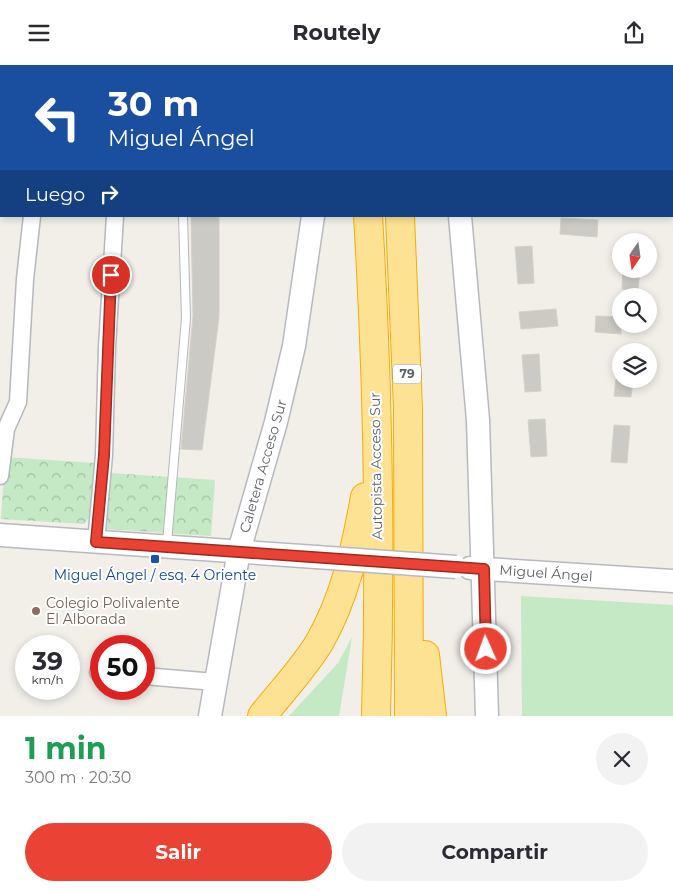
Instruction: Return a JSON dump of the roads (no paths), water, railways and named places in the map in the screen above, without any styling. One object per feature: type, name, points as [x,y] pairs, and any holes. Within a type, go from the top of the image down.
[{"type":"highway","name":"Autopista Acceso Sur","points":[[368,217],[376,413],[376,716]]},
{"type":"highway","name":"79","points":[[400,217],[408,400],[410,531],[409,716]]},
{"type":"highway","points":[[262,716],[306,661],[328,625],[338,603],[350,566],[360,521],[376,413]]},
{"type":"highway","points":[[410,531],[432,716]]},
{"type":"main road","name":"Caletera Acceso Sur","points":[[210,716],[239,551],[276,422],[294,347],[302,303],[313,217]]},
{"type":"main road","points":[[460,217],[478,420],[487,716]]},
{"type":"main road","name":"Miguel Ángel","points":[[0,535],[673,581]]},
{"type":"street","points":[[0,476],[6,429],[18,402],[25,279],[32,217]]},
{"type":"street","points":[[96,542],[104,455],[107,347],[115,217]]},
{"type":"street","points":[[155,677],[215,682]]},
{"type":"lane","points":[[166,546],[186,318],[183,217]]},
{"type":"place","name":"Miguel Ángel / esq. 4 Oriente","points":[[155,559]]},
{"type":"place","name":"Colegio Polivalente El Alborada","points":[[36,611]]}]
